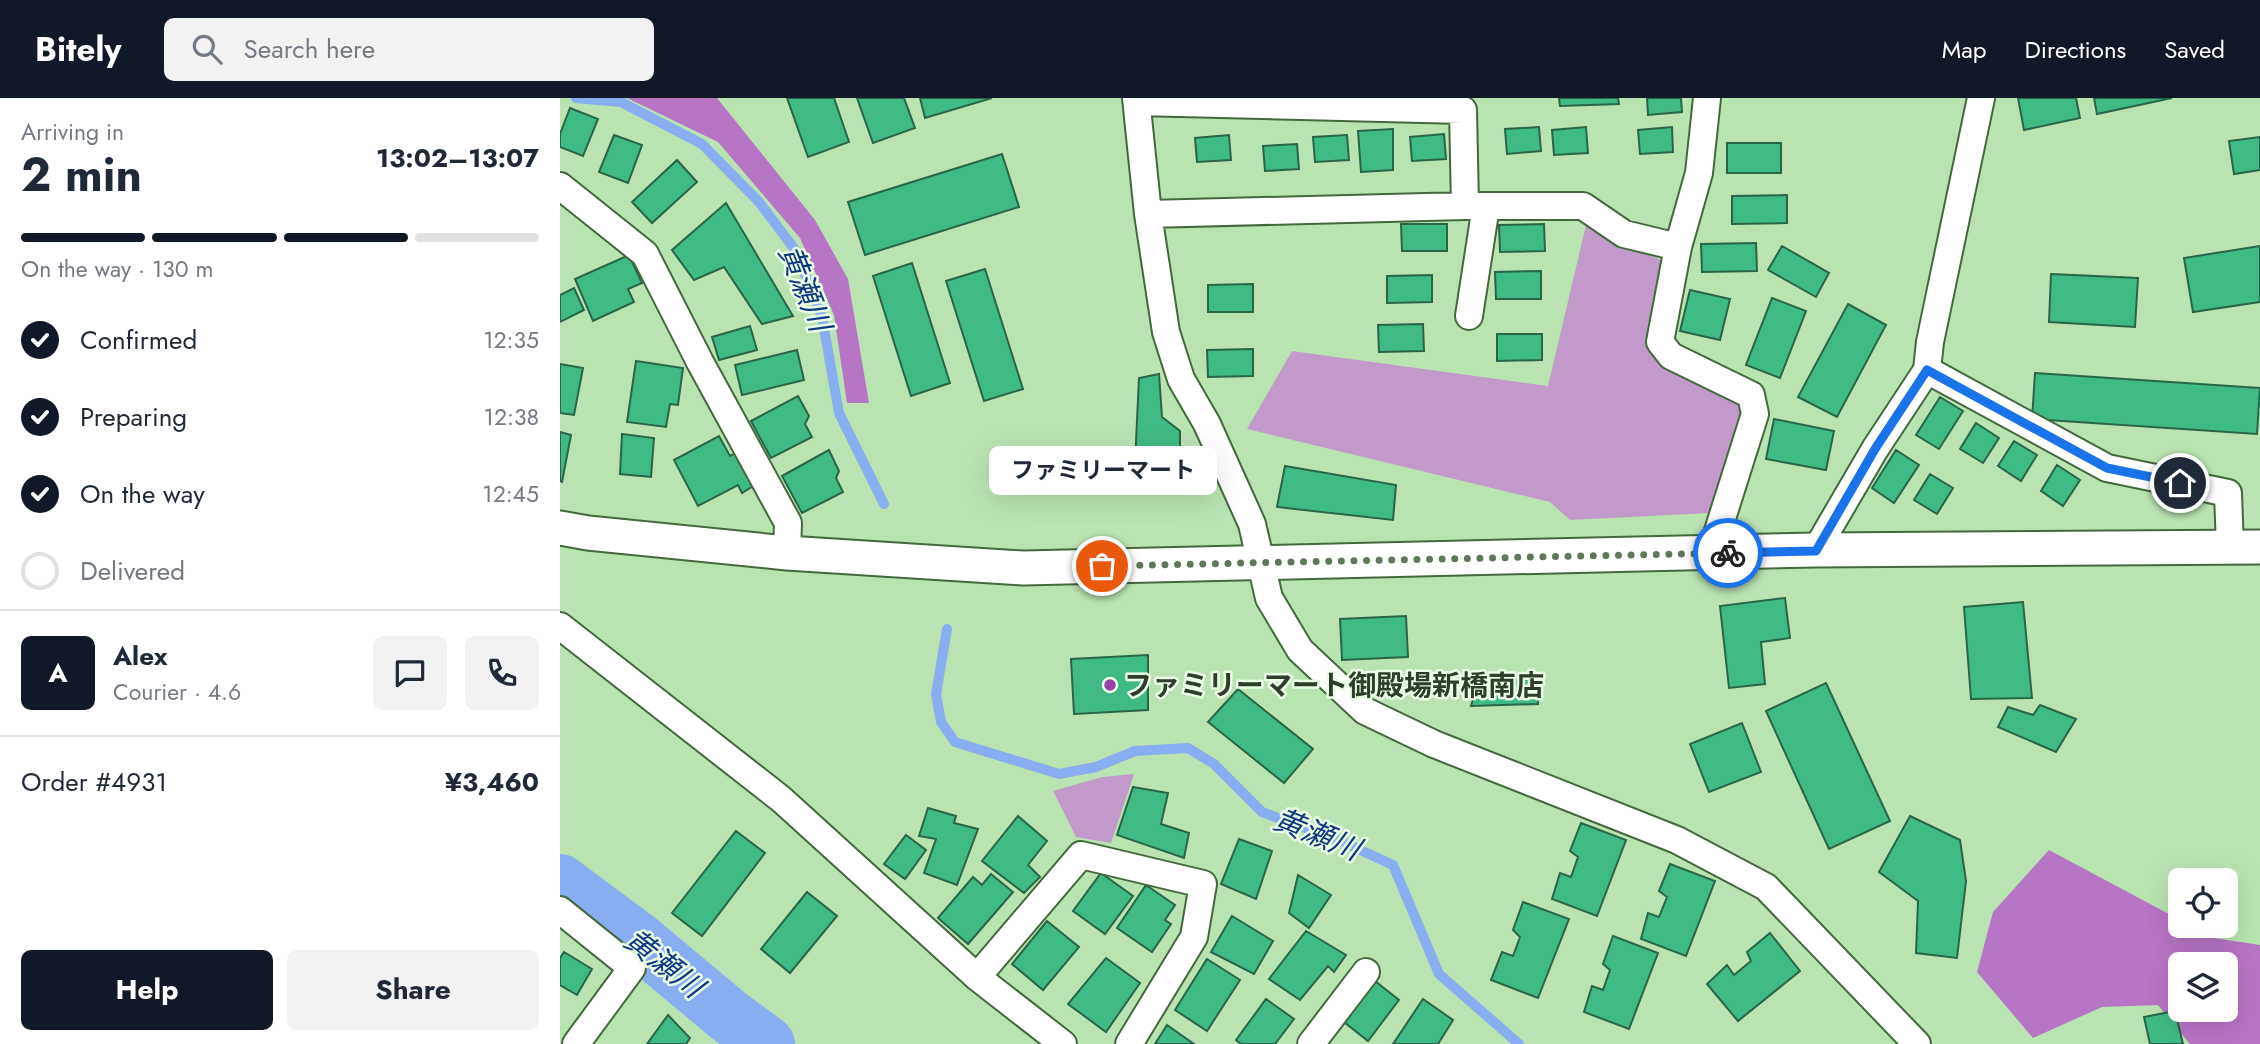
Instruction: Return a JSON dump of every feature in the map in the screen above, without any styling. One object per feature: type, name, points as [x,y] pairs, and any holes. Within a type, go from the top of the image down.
[{"type":"street","points":[[1707,98],[1699,173],[1678,247],[1660,342],[1671,356],[1751,395],[1755,414],[1711,553]]},
{"type":"street","points":[[1816,551],[1875,449],[1927,370],[1930,342],[1982,98]]},
{"type":"street","points":[[1469,316],[1475,206],[1463,110],[1137,100],[1148,214],[1166,332],[1181,379],[1207,424],[1252,524],[1269,598],[1300,650],[1365,711],[1434,744],[1677,840],[1766,887],[1917,1044]]},
{"type":"street","points":[[560,186],[645,254],[788,523],[787,553]]},
{"type":"street","points":[[1148,214],[1583,206],[1624,234],[1678,247]]},
{"type":"street","points":[[560,528],[787,553],[1023,568],[1816,551],[2245,547],[2228,493],[2107,468],[1927,370]]},
{"type":"street","points":[[560,626],[781,799],[977,977],[1056,1042]]},
{"type":"street","points":[[977,977],[1082,855],[1203,884],[1194,937],[1129,1044]]},
{"type":"street","points":[[560,910],[632,968],[576,1044]]},
{"type":"street","points":[[1311,1044],[1366,972]]},
{"type":"shaded area","points":[[627,98],[717,98],[815,220],[848,279],[869,403],[847,403],[834,315],[800,238],[718,142]]},
{"type":"shaded area","points":[[1586,225],[1667,263],[1671,356],[1745,400],[1751,425],[1709,513],[1570,520],[1550,502],[1247,429],[1292,351],[1548,386]]},
{"type":"shaded area","points":[[1134,774],[1111,843],[1076,837],[1053,791],[1102,777]]},
{"type":"shaded area","points":[[2049,850],[2168,914],[2168,938],[2214,938],[2260,945],[2260,1044],[2190,1044],[2172,1022],[2238,1022],[2238,952],[2168,952],[2168,1017],[2158,1005],[2102,1007],[2033,1038],[1977,972],[1993,912]]},
{"type":"building","points":[[787,98],[834,98],[849,142],[808,157]]},
{"type":"building","points":[[857,98],[904,98],[915,128],[873,143]]},
{"type":"building","points":[[920,98],[992,98],[925,118]]},
{"type":"building","points":[[1559,98],[1618,98],[1619,104],[1560,106]]},
{"type":"building","points":[[1647,98],[1681,98],[1682,112],[1648,115]]},
{"type":"building","points":[[2018,98],[2076,98],[2080,118],[2024,130]]},
{"type":"building","points":[[2094,98],[2172,98],[2097,114]]},
{"type":"building","points":[[570,108],[598,119],[583,156],[560,147],[560,134]]},
{"type":"building","points":[[1539,127],[1541,151],[1507,154],[1505,129]]},
{"type":"building","points":[[1586,127],[1588,153],[1554,155],[1552,130]]},
{"type":"building","points":[[1672,127],[1673,152],[1640,154],[1638,130]]},
{"type":"building","points":[[1393,129],[1393,170],[1361,172],[1358,131]]},
{"type":"building","points":[[1444,134],[1446,159],[1412,161],[1410,137]]},
{"type":"building","points":[[614,135],[642,145],[628,183],[599,172]]},
{"type":"building","points":[[1229,135],[1231,160],[1197,162],[1195,138]]},
{"type":"building","points":[[1347,135],[1349,160],[1315,162],[1313,137]]},
{"type":"building","points":[[2260,137],[2260,170],[2234,174],[2229,141]]},
{"type":"building","points":[[1727,143],[1781,143],[1781,173],[1727,173]]},
{"type":"building","points":[[1297,144],[1299,169],[1265,171],[1263,146]]},
{"type":"building","points":[[1002,154],[1019,207],[865,255],[848,202]]},
{"type":"building","points":[[677,160],[697,182],[652,223],[632,202]]},
{"type":"building","points":[[1787,195],[1787,223],[1732,224],[1732,196]]},
{"type":"building","points":[[726,203],[793,316],[762,324],[724,267],[694,280],[672,250]]},
{"type":"building","points":[[1401,224],[1447,224],[1447,251],[1402,251]]},
{"type":"building","points":[[1544,224],[1545,251],[1500,252],[1499,225]]},
{"type":"building","points":[[1756,243],[1757,271],[1702,272],[1701,244]]},
{"type":"building","points":[[1782,246],[1829,273],[1816,297],[1768,270]]},
{"type":"building","points":[[2260,246],[2260,302],[2193,312],[2184,258]]},
{"type":"building","points":[[629,255],[642,283],[628,289],[634,302],[593,321],[575,279]]},
{"type":"building","points":[[912,263],[950,383],[911,396],[873,276]]},
{"type":"building","points":[[985,269],[1023,389],[984,401],[946,281]]},
{"type":"building","points":[[1541,271],[1541,299],[1496,299],[1495,272]]},
{"type":"building","points":[[2051,274],[2138,278],[2135,327],[2049,322]]},
{"type":"building","points":[[1432,275],[1432,302],[1387,303],[1387,276]]},
{"type":"building","points":[[1253,284],[1253,312],[1208,312],[1208,285]]},
{"type":"building","points":[[574,288],[584,310],[560,322],[560,295]]},
{"type":"building","points":[[1690,290],[1730,299],[1720,340],[1680,331]]},
{"type":"building","points":[[1772,298],[1806,311],[1780,378],[1746,365]]},
{"type":"building","points":[[1848,304],[1886,325],[1837,417],[1798,397]]},
{"type":"building","points":[[1423,324],[1424,351],[1379,352],[1378,325]]},
{"type":"building","points":[[750,326],[757,350],[719,360],[712,337]]},
{"type":"building","points":[[1497,334],[1542,334],[1542,360],[1497,361]]},
{"type":"building","points":[[1253,349],[1253,376],[1208,377],[1207,350]]},
{"type":"building","points":[[797,350],[804,380],[742,395],[735,365]]},
{"type":"building","points":[[636,361],[683,368],[678,405],[670,404],[666,427],[627,422]]},
{"type":"building","points":[[560,364],[583,368],[574,415],[560,413]]},
{"type":"building","points":[[2035,373],[2260,388],[2257,434],[2032,419]]},
{"type":"building","points":[[1159,374],[1162,417],[1180,431],[1180,462],[1135,463],[1139,378]]},
{"type":"building","points":[[798,396],[809,416],[805,424],[812,437],[771,458],[751,421]]},
{"type":"building","points":[[1940,397],[1963,411],[1939,449],[1916,435]]},
{"type":"building","points":[[1774,419],[1834,431],[1826,470],[1766,459]]},
{"type":"building","points":[[1976,423],[1999,438],[1983,463],[1960,449]]},
{"type":"building","points":[[560,432],[571,435],[562,482],[560,481]]},
{"type":"building","points":[[622,434],[654,438],[651,477],[620,474]]},
{"type":"building","points":[[719,436],[730,456],[737,452],[755,485],[742,493],[738,485],[698,506],[674,460]]},
{"type":"building","points":[[2014,441],[2037,455],[2021,481],[1998,466]]},
{"type":"building","points":[[829,450],[839,471],[836,478],[843,492],[802,513],[782,476]]},
{"type":"building","points":[[1896,450],[1919,465],[1894,503],[1872,488]]},
{"type":"building","points":[[2057,465],[2080,480],[2063,506],[2041,491]]},
{"type":"building","points":[[1285,466],[1396,485],[1393,520],[1277,507]]},
{"type":"building","points":[[1930,474],[1953,488],[1937,514],[1914,500]]},
{"type":"building","points":[[1785,598],[1790,638],[1761,642],[1765,684],[1729,688],[1720,606]]},
{"type":"building","points":[[2023,602],[2032,698],[1971,699],[1964,607]]},
{"type":"building","points":[[1406,616],[1408,657],[1342,660],[1340,619]]},
{"type":"building","name":"ファミリーマート御殿場新橋南店","points":[[1148,655],[1148,710],[1074,714],[1071,659]]},
{"type":"building","points":[[1537,673],[1538,704],[1471,706],[1480,675]]},
{"type":"building","points":[[1826,683],[1890,821],[1829,849],[1766,711]]},
{"type":"building","points":[[1238,689],[1313,749],[1284,783],[1208,722]]},
{"type":"building","points":[[2040,705],[2076,719],[2056,752],[1998,727],[2008,707],[2033,715]]},
{"type":"building","points":[[1742,723],[1761,772],[1709,792],[1690,744]]},
{"type":"building","points":[[1133,787],[1168,793],[1161,824],[1189,833],[1184,858],[1117,835]]},
{"type":"building","points":[[928,808],[956,816],[954,823],[978,829],[957,885],[924,873],[936,839],[919,836]]},
{"type":"building","points":[[1018,816],[1047,841],[1028,865],[1040,877],[1024,893],[982,861]]},
{"type":"building","points":[[1910,816],[1960,840],[1966,881],[1957,958],[1916,953],[1918,901],[1879,872]]},
{"type":"building","points":[[1581,823],[1626,840],[1597,916],[1552,899],[1560,873],[1571,877],[1578,857],[1570,851]]},
{"type":"building","points":[[736,831],[765,853],[702,936],[672,913]]},
{"type":"building","points":[[906,835],[926,850],[905,879],[884,864]]},
{"type":"building","points":[[1239,839],[1272,851],[1256,899],[1221,884]]},
{"type":"building","points":[[1670,864],[1715,881],[1686,956],[1641,939],[1648,913],[1659,917],[1667,897],[1659,891]]},
{"type":"building","points":[[1101,873],[1133,896],[1105,934],[1073,911]]},
{"type":"building","points":[[991,874],[1013,892],[968,944],[938,918],[973,877],[982,885]]},
{"type":"building","points":[[1298,875],[1331,895],[1309,928],[1289,913]]},
{"type":"building","points":[[1146,885],[1175,905],[1165,920],[1171,924],[1152,952],[1117,928]]},
{"type":"building","points":[[807,892],[837,916],[790,973],[761,949]]},
{"type":"building","points":[[1523,902],[1569,919],[1538,998],[1491,980],[1502,952],[1513,956],[1520,937],[1513,930]]},
{"type":"building","points":[[1232,916],[1273,941],[1254,974],[1211,952]]},
{"type":"building","points":[[1047,921],[1079,947],[1043,990],[1012,964]]},
{"type":"building","points":[[1306,931],[1346,955],[1334,972],[1328,966],[1300,1000],[1269,979]]},
{"type":"building","points":[[1770,933],[1800,971],[1738,1021],[1707,984],[1727,965],[1734,975],[1751,961],[1747,952]]},
{"type":"building","points":[[1613,936],[1658,953],[1629,1029],[1584,1012],[1592,986],[1603,990],[1610,970],[1603,964]]},
{"type":"building","points":[[564,952],[592,969],[577,995],[560,985],[560,958]]},
{"type":"building","points":[[1106,958],[1140,983],[1106,1032],[1068,1004]]},
{"type":"building","points":[[1207,959],[1240,980],[1207,1031],[1175,1010]]},
{"type":"building","points":[[1375,981],[1399,1000],[1368,1041],[1344,1022]]},
{"type":"building","points":[[1266,999],[1294,1019],[1275,1044],[1241,1044],[1236,1040]]},
{"type":"building","points":[[1423,999],[1453,1020],[1438,1044],[1393,1044]]},
{"type":"building","points":[[2168,1012],[2168,1022],[2178,1022],[2183,1044],[2150,1044],[2144,1017]]},
{"type":"building","points":[[668,1015],[690,1038],[686,1044],[647,1044]]},
{"type":"building","points":[[1167,1025],[1194,1044],[1155,1044]]},
{"type":"waterway","name":"黄瀬川","points":[[576,98],[621,102],[702,144],[759,202],[796,251],[822,317],[839,413],[884,504]]},
{"type":"waterway","name":"黄瀬川","points":[[947,629],[936,694],[941,722],[955,742],[1059,774],[1096,767],[1135,751],[1188,748],[1214,764],[1262,812],[1343,842],[1393,865],[1439,974],[1519,1044]]},
{"type":"waterway","name":"黄瀬川","points":[[560,882],[638,940],[767,1044]]},
{"type":"way so far","points":[[1102,566],[1728,553]]},
{"type":"place","name":"ファミリーマート","points":[[1102,566]]},
{"type":"place","name":"ファミリーマート御殿場新橋南店","points":[[1110,685]]},
{"type":"route","points":[[1728,553],[1816,551],[1875,449],[1927,370],[2107,468],[2180,483]]}]
